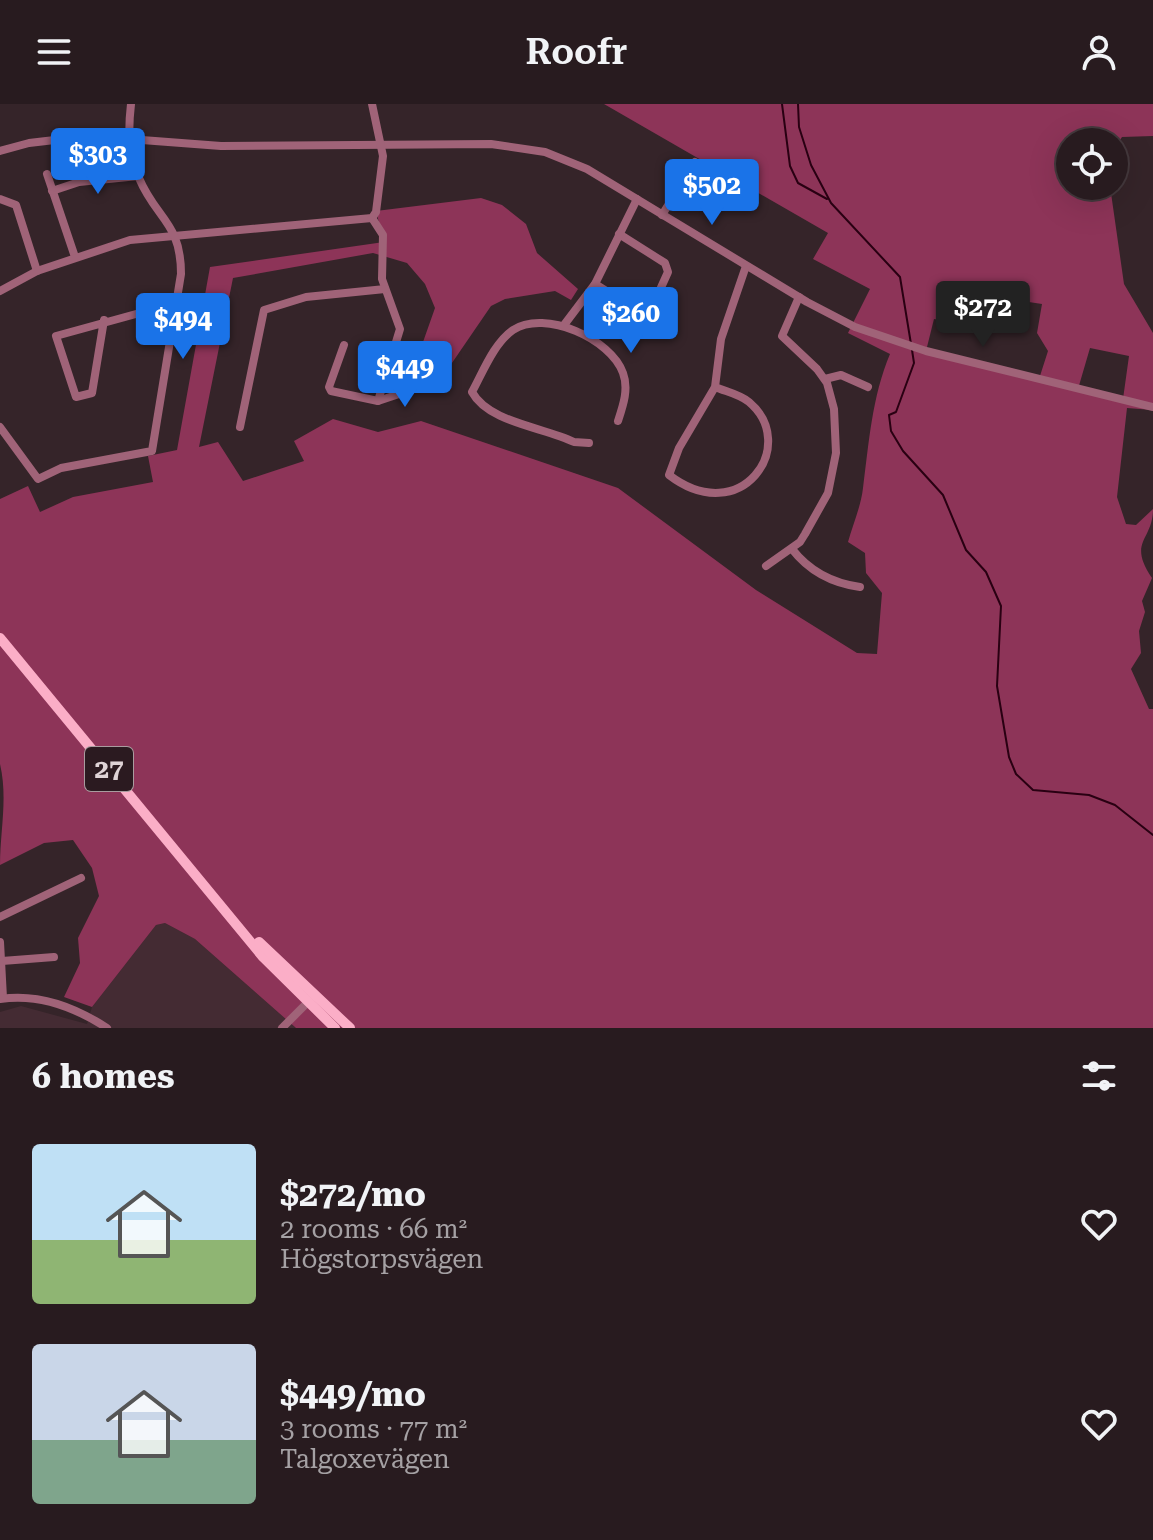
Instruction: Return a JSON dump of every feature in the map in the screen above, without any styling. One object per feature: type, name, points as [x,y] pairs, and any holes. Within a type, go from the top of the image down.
[{"type":"main road","name":"27","points":[[0,638],[219,900],[335,1028]]},
{"type":"main road","name":"27","points":[[310,1000],[350,1028]]},
{"type":"street","points":[[0,427],[34,478],[61,468],[152,451],[181,265],[176,234],[138,176],[128,138],[131,104]]},
{"type":"street","points":[[372,104],[382,146],[376,212],[372,218]]},
{"type":"street","points":[[0,151],[67,137],[128,138],[221,146],[519,146],[573,162],[855,327],[903,345],[1153,407]]},
{"type":"street","points":[[662,215],[695,162]]},
{"type":"street","points":[[47,174],[75,257]]},
{"type":"street","points":[[52,191],[79,182],[138,176]]},
{"type":"street","points":[[0,199],[16,205],[37,271]]},
{"type":"street","points":[[564,325],[595,284],[637,199]]},
{"type":"street","points":[[0,291],[37,271],[130,240],[372,218]]},
{"type":"street","points":[[372,218],[383,235],[382,279],[400,329],[378,401]]},
{"type":"street","points":[[595,284],[643,314],[650,312],[668,272],[665,263],[619,234]]},
{"type":"street","points":[[715,387],[751,404],[762,419],[767,443],[760,469],[751,481],[739,489],[713,496],[691,490],[669,475],[679,448],[715,387],[721,339],[746,266]]},
{"type":"street","points":[[240,427],[264,310],[306,297],[385,289]]},
{"type":"street","points":[[766,566],[800,542],[828,493],[834,469],[834,409],[825,379],[783,339],[784,328],[799,297]]},
{"type":"street","points":[[104,320],[92,393],[76,397],[56,336],[104,320],[176,303]]},
{"type":"street","points":[[589,443],[574,442],[490,411],[472,392],[501,341],[513,330],[543,321],[564,325],[614,357],[623,371],[626,386],[618,421]]},
{"type":"street","points":[[344,345],[329,387],[331,391],[378,401],[423,386]]},
{"type":"street","points":[[825,379],[841,375],[868,387]]},
{"type":"street","points":[[792,549],[806,566],[823,576],[860,587]]},
{"type":"street","points":[[0,917],[81,878]]},
{"type":"street","points":[[0,942],[2,999],[53,1002],[79,1011],[107,1028]]},
{"type":"street","points":[[2,961],[54,957]]},
{"type":"street","points":[[282,1028],[310,1000]]},
{"type":"shaded area","points":[[604,104],[1153,104],[1153,136],[1128,137],[1128,128],[1056,128],[1056,200],[1112,200],[1124,284],[1153,333],[1153,410],[1127,408],[1117,497],[1126,524],[1136,525],[1153,509],[1141,548],[1145,566],[1152,578],[1142,601],[1145,612],[1139,631],[1141,653],[1131,669],[1149,709],[1153,709],[1153,1028],[296,1028],[195,939],[165,923],[156,925],[92,1007],[64,997],[80,963],[78,938],[99,896],[92,868],[73,840],[44,843],[0,865],[4,802],[0,764],[0,499],[28,486],[40,512],[73,497],[153,482],[148,456],[177,450],[210,267],[384,242],[376,211],[481,198],[502,205],[526,224],[537,253],[578,289],[571,300],[555,291],[505,299],[491,306],[441,379],[411,376],[435,308],[425,284],[407,263],[373,253],[233,278],[199,447],[218,442],[243,481],[304,461],[294,441],[333,419],[378,432],[421,421],[618,488],[756,590],[857,653],[877,654],[882,593],[866,573],[865,553],[848,542],[862,495],[875,403],[890,354],[848,333],[870,289],[813,259],[828,233]],"holes":[[[975,301],[991,302],[994,316],[1005,328],[1012,323],[1012,308],[1022,301],[1042,304],[1037,333],[1048,351],[1039,379],[926,351],[934,319],[970,325]],[[1090,348],[1129,356],[1123,399],[1078,389]]]},
{"type":"shaded area","points":[[165,923],[195,939],[296,1028],[0,1028],[0,1012],[21,1006],[87,1024],[92,1007],[156,925]]},
{"type":"waterway","points":[[782,104],[790,166],[798,183],[827,199]]},
{"type":"waterway","points":[[798,104],[799,127],[811,165],[831,203],[900,277],[911,344]]},
{"type":"waterway","points":[[912,350],[914,363],[896,412],[889,415],[891,431],[903,451],[943,495],[966,550],[986,572],[1001,606],[997,686],[1009,757],[1016,774],[1033,790],[1089,795],[1115,805],[1153,835]]}]
